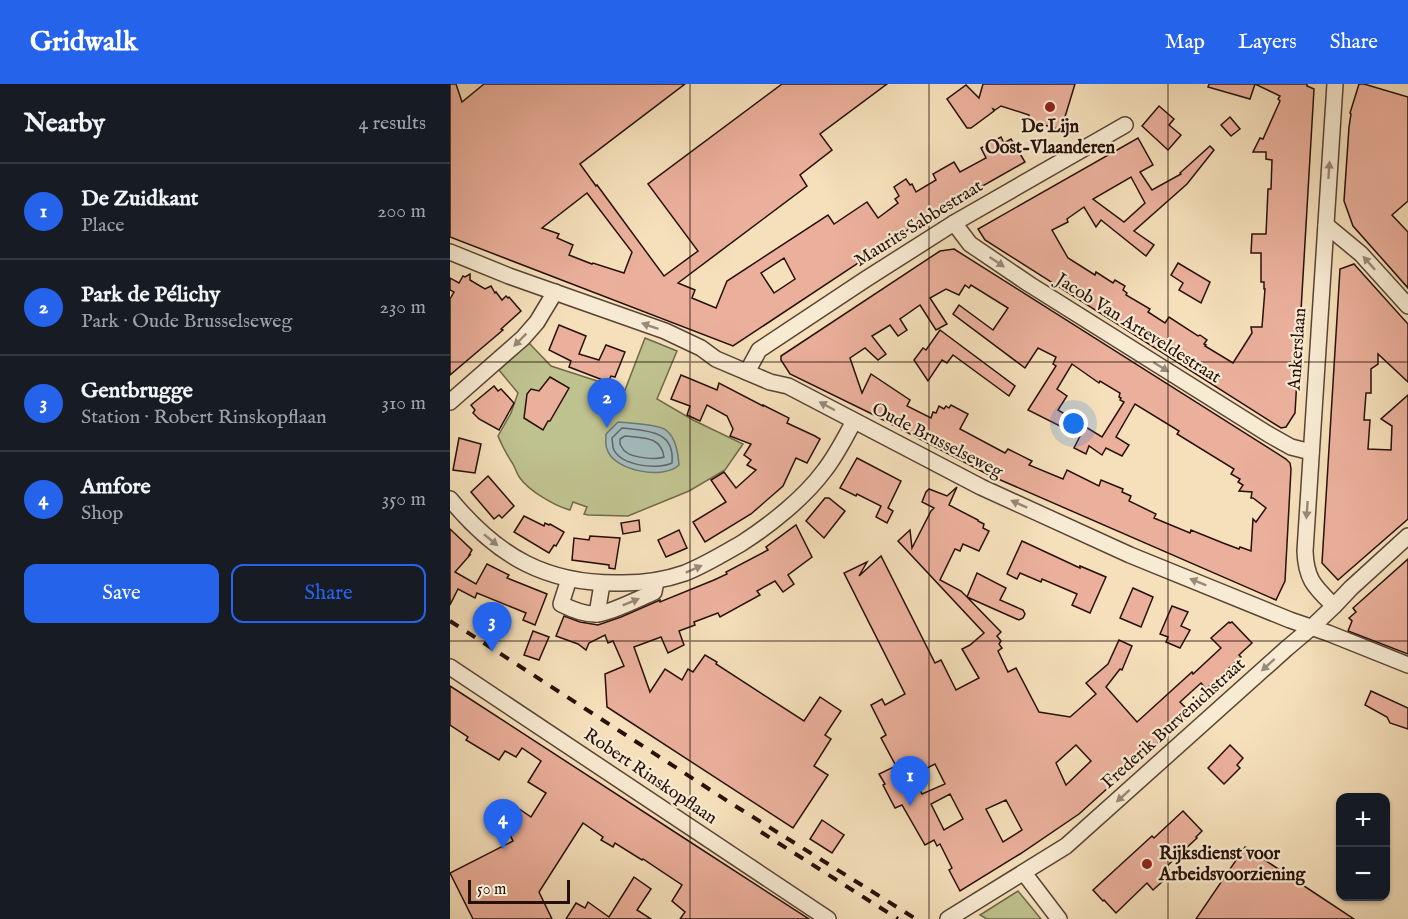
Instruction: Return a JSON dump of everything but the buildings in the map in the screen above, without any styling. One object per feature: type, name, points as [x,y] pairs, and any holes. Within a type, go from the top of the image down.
[{"type":"street","name":"Ankerslaan","points":[[1334,606],[1311,582],[1305,559],[1335,84]]},
{"type":"street","name":"Maurits Sabbestraat","points":[[747,372],[759,350],[866,279],[954,223],[1125,124]]},
{"type":"street","name":"Jacob Van Arteveldestraat","points":[[954,223],[970,244],[1029,284],[1268,434],[1291,447],[1311,452]]},
{"type":"street","points":[[1326,225],[1362,254],[1408,306]]},
{"type":"street","name":"Oude Brusselseweg","points":[[450,252],[509,276],[665,331],[700,348],[716,359],[770,382],[788,386],[981,487],[1119,550],[1290,620],[1408,665]]},
{"type":"street","points":[[450,402],[523,338],[537,322],[555,292]]},
{"type":"street","points":[[450,499],[464,516],[517,560],[547,574],[602,584],[656,581],[684,573],[717,559],[759,531],[813,485],[835,455],[854,421]]},
{"type":"street","name":"Frederik Burvenichstraat","points":[[948,919],[1066,846],[1089,827],[1312,627],[1408,536]]},
{"type":"street","points":[[569,579],[561,604],[573,610],[597,614],[654,592],[656,581]]},
{"type":"street","points":[[597,614],[602,584]]},
{"type":"street","name":"Robert Rinskopflaan","points":[[450,667],[828,919]]},
{"type":"street","points":[[1024,873],[1059,919]]},
{"type":"green space","points":[[645,338],[677,351],[657,399],[693,420],[743,444],[725,470],[689,491],[628,516],[588,515],[584,514],[587,507],[573,502],[570,510],[550,502],[524,483],[498,436],[511,413],[518,393],[499,370],[529,343],[551,366],[625,390]]},
{"type":"green space","points":[[1018,891],[1041,919],[987,919],[980,915]]},
{"type":"water","points":[[618,422],[650,425],[666,430],[674,441],[679,465],[672,470],[651,472],[628,468],[619,463],[611,457],[606,447],[606,434]]},
{"type":"railway","points":[[450,621],[729,802],[916,919]]},
{"type":"railway","points":[[761,832],[898,919]]},
{"type":"place","name":"De Lijn Oost-Vlaanderen","points":[[1050,107]]},
{"type":"place","name":"Park de Pélichy","points":[[607,428]]},
{"type":"place","name":"Gentbrugge","points":[[492,652]]},
{"type":"place","name":"De Zuidkant","points":[[910,806]]},
{"type":"place","name":"Amfore","points":[[503,849]]},
{"type":"place","name":"Rijksdienst voor Arbeidsvoorziening","points":[[1147,864]]}]
